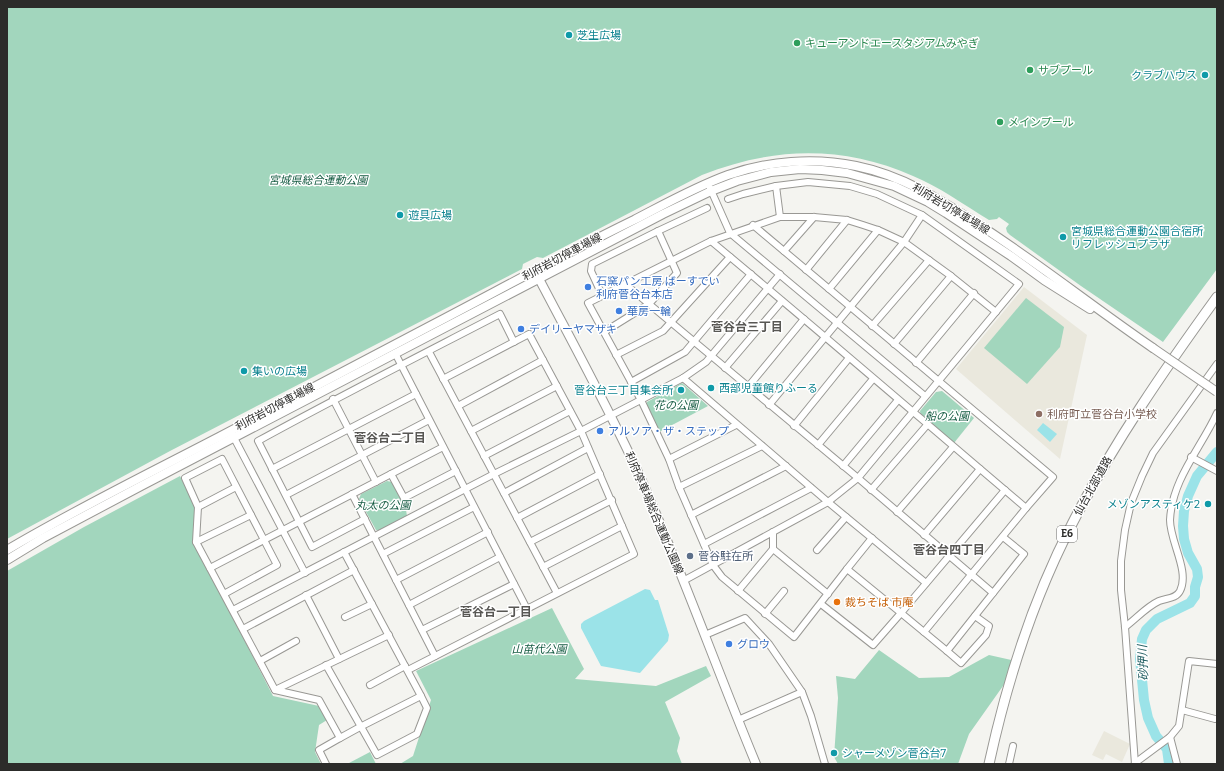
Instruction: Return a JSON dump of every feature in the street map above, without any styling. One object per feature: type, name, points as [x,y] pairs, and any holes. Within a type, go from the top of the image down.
[{"type":"highway","name":"仙台北部道路","points":[[989,764],[1005,699],[1019,652],[1038,598],[1071,525],[1116,444],[1165,369],[1217,297]]},
{"type":"main road","name":"利府岩切停車場線","points":[[7,560],[43,538],[232,434],[537,274],[737,172],[775,163],[822,162],[853,165],[877,171],[924,190],[1010,245],[1122,327],[1217,392]]},
{"type":"main road","name":"利府岩切停車場線","points":[[7,550],[72,513],[395,353],[537,274]]},
{"type":"main road","name":"利府停車場総合運動公園線","points":[[537,274],[642,480],[756,764]]},
{"type":"street","points":[[683,581],[828,502],[858,478],[1019,284],[922,215],[877,194],[850,186],[808,182],[776,186],[728,199]]},
{"type":"street","points":[[776,186],[780,217]]},
{"type":"street","points":[[709,187],[730,233],[925,396]]},
{"type":"street","points":[[602,295],[591,271],[592,264],[707,208]]},
{"type":"street","points":[[770,405],[904,242],[922,215]]},
{"type":"street","points":[[872,538],[794,637],[765,614],[722,577],[713,565],[679,487],[669,459],[641,400],[588,302],[730,233],[780,217],[814,216],[847,220],[878,230],[904,242],[952,276],[996,312]]},
{"type":"street","points":[[784,251],[814,216]]},
{"type":"street","points":[[806,270],[847,220]]},
{"type":"street","points":[[753,225],[1053,477],[924,632]]},
{"type":"street","points":[[829,289],[878,230]]},
{"type":"street","points":[[604,332],[649,304],[677,273],[658,231]]},
{"type":"street","points":[[711,241],[1026,508]]},
{"type":"street","points":[[616,355],[663,331],[730,257]]},
{"type":"street","points":[[872,326],[929,260]]},
{"type":"street","points":[[631,382],[685,352],[751,274]]},
{"type":"street","points":[[233,610],[494,474],[641,400],[698,369],[711,356],[780,274]]},
{"type":"street","points":[[894,344],[952,276]]},
{"type":"street","points":[[625,284],[858,478],[993,593]]},
{"type":"street","points":[[916,363],[974,293]]},
{"type":"street","points":[[725,368],[782,300]]},
{"type":"street","points":[[365,519],[312,547],[258,441],[333,400],[429,352],[500,314],[514,342]]},
{"type":"street","points":[[748,387],[804,319]]},
{"type":"street","points":[[370,685],[435,656],[634,554],[581,431],[529,334],[443,378]]},
{"type":"street","points":[[429,352],[557,593]]},
{"type":"street","points":[[395,353],[527,609]]},
{"type":"street","points":[[794,426],[849,358]]},
{"type":"street","points":[[458,406],[543,360]]},
{"type":"street","points":[[1135,764],[1121,590],[1121,562],[1125,530],[1131,503],[1142,476],[1154,453],[1217,364]]},
{"type":"street","points":[[682,378],[736,425],[926,583]]},
{"type":"street","points":[[818,445],[873,379]]},
{"type":"street","points":[[471,431],[557,386]]},
{"type":"street","points":[[272,469],[416,394]]},
{"type":"street","points":[[333,400],[376,482]]},
{"type":"street","points":[[843,466],[898,400]]},
{"type":"street","points":[[484,456],[570,411]]},
{"type":"street","points":[[1125,627],[1151,605],[1164,599],[1176,596],[1180,592],[1183,575],[1172,537],[1170,520],[1176,490],[1209,431],[1217,413]]},
{"type":"street","points":[[286,495],[429,420]]},
{"type":"street","points":[[871,490],[927,424]]},
{"type":"street","points":[[669,459],[736,425]]},
{"type":"street","points":[[232,434],[305,573]]},
{"type":"street","points":[[679,487],[762,446]]},
{"type":"street","points":[[210,568],[443,447]]},
{"type":"street","points":[[897,512],[954,447]]},
{"type":"street","points":[[504,493],[588,448]]},
{"type":"street","points":[[224,594],[277,565],[222,459],[184,478],[198,507],[196,542],[275,690],[319,700],[340,738]]},
{"type":"street","points":[[1194,459],[1214,470]]},
{"type":"street","points":[[691,515],[786,466]]},
{"type":"street","points":[[924,534],[980,469]]},
{"type":"street","points":[[391,474],[404,498],[456,471]]},
{"type":"street","points":[[517,518],[600,474]]},
{"type":"street","points":[[198,507],[236,487]]},
{"type":"street","points":[[704,544],[811,488]]},
{"type":"street","points":[[821,604],[873,645],[1005,490]]},
{"type":"street","points":[[352,494],[435,656]]},
{"type":"street","points":[[530,542],[612,500]]},
{"type":"street","points":[[383,554],[474,507]]},
{"type":"street","points":[[196,542],[251,515]]},
{"type":"street","points":[[818,550],[846,517]]},
{"type":"street","points":[[543,567],[622,526]]},
{"type":"street","points":[[396,580],[488,532]]},
{"type":"street","points":[[738,591],[773,549],[773,532]]},
{"type":"street","points":[[947,651],[1024,554],[1003,537]]},
{"type":"street","points":[[773,549],[828,594]]},
{"type":"street","points":[[326,665],[377,755],[417,734],[427,708],[344,552]]},
{"type":"street","points":[[409,605],[500,557]]},
{"type":"street","points":[[848,568],[961,663],[986,635],[989,626],[975,616]]},
{"type":"street","points":[[243,629],[354,570]]},
{"type":"street","points":[[422,630],[514,584]]},
{"type":"street","points":[[765,614],[784,591]]},
{"type":"street","points":[[306,596],[339,659]]},
{"type":"street","points":[[345,617],[372,604]]},
{"type":"street","points":[[705,635],[745,618],[769,644],[802,692],[811,716],[825,764]]},
{"type":"street","points":[[275,690],[389,635]]},
{"type":"street","points":[[260,661],[296,641]]},
{"type":"street","points":[[1135,764],[1168,738],[1179,726],[1189,661],[1217,664]]},
{"type":"street","points":[[738,720],[802,692]]},
{"type":"street","points":[[326,764],[319,750],[421,696]]},
{"type":"street","points":[[1182,710],[1215,719]]},
{"type":"street","points":[[1168,738],[1177,764]]},
{"type":"street","points":[[1010,764],[1013,746]]},
{"type":"shaded area","name":"利府町立菅谷台小学校","points":[[1024,287],[1087,335],[1060,459],[956,369]]},
{"type":"shaded area","points":[[1104,731],[1130,744],[1122,762],[1106,754],[1103,760],[1092,755]]},
{"type":"green space","name":"宮城県総合運動公園","points":[[7,7],[1217,7],[1217,269],[1163,342],[1010,235],[1006,228],[1009,224],[999,217],[997,219],[989,220],[923,180],[886,166],[860,159],[834,155],[808,153],[755,159],[702,175],[543,258],[537,257],[523,264],[522,269],[170,451],[7,539]]},
{"type":"green space","points":[[1026,298],[1064,327],[1060,347],[1027,384],[984,348]]},
{"type":"green space","name":"花の公園","points":[[682,383],[708,406],[659,432],[647,406],[647,402]]},
{"type":"green space","name":"船の公園","points":[[942,391],[974,418],[954,443],[921,417],[920,411],[936,392]]},
{"type":"green space","points":[[180,476],[195,507],[194,542],[273,696],[319,706],[327,720],[319,725],[315,752],[321,764],[7,764],[7,571],[84,527]]},
{"type":"green space","name":"丸太の公園","points":[[387,481],[392,482],[406,510],[407,516],[380,531],[376,530],[359,499],[361,494]]},
{"type":"green space","name":"山苗代公園","points":[[552,608],[584,669],[575,679],[656,686],[706,666],[711,676],[665,702],[680,738],[677,751],[682,764],[400,764],[413,756],[431,700],[416,671]]},
{"type":"green space","points":[[879,650],[919,678],[949,677],[989,655],[1020,662],[969,734],[958,764],[838,764],[834,757],[838,698],[836,676],[855,679]]},
{"type":"green space","points":[[370,752],[376,764],[349,764],[349,763]]},
{"type":"water","points":[[1043,423],[1057,434],[1050,442],[1037,430]]},
{"type":"water","points":[[645,589],[650,590],[655,600],[658,600],[669,635],[668,641],[640,673],[601,666],[581,628],[581,624]]},
{"type":"waterway","name":"砂押川","points":[[1169,764],[1167,749],[1156,736],[1148,718],[1144,700],[1140,659],[1142,639],[1146,630],[1157,619],[1190,603],[1195,596],[1195,587],[1198,577],[1197,569],[1188,553],[1184,539],[1184,511],[1188,496],[1197,476],[1217,452]]},
{"type":"place","name":"芝生広場","points":[[569,35]]},
{"type":"place","name":"キューアンドエースタジアムみやぎ","points":[[797,43]]},
{"type":"place","name":"サブプール","points":[[1030,70]]},
{"type":"place","name":"クラブハウス","points":[[1205,75]]},
{"type":"place","name":"メインプール","points":[[1000,122]]},
{"type":"place","name":"遊具広場","points":[[400,215]]},
{"type":"place","name":"宮城県総合運動公園合宿所 リフレッシュプラザ","points":[[1063,237]]},
{"type":"place","name":"石窯パン工房 ばーすでい 利府菅谷台本店","points":[[588,287]]},
{"type":"place","name":"華房一輪","points":[[619,311]]},
{"type":"place","name":"デイリーヤマザキ","points":[[521,329]]},
{"type":"place","name":"集いの広場","points":[[244,371]]},
{"type":"place","name":"西部児童館りふーる","points":[[711,388]]},
{"type":"place","name":"菅谷台三丁目集会所","points":[[681,390]]},
{"type":"place","name":"利府町立菅谷台小学校","points":[[1039,414]]},
{"type":"place","name":"アルソア・ザ・ステップ","points":[[600,431]]},
{"type":"place","name":"メゾンアスティケ2","points":[[1208,504]]},
{"type":"place","name":"菅谷駐在所","points":[[690,556]]},
{"type":"place","name":"裁ちそば 市庵","points":[[837,602]]},
{"type":"place","name":"グロウ","points":[[729,644]]},
{"type":"place","name":"シャーメゾン菅谷台7","points":[[834,753]]},
{"type":"district","name":"菅谷台三丁目","points":[[747,327]]},
{"type":"district","name":"菅谷台二丁目","points":[[390,438]]},
{"type":"district","name":"菅谷台四丁目","points":[[949,550]]},
{"type":"district","name":"菅谷台一丁目","points":[[496,612]]}]
